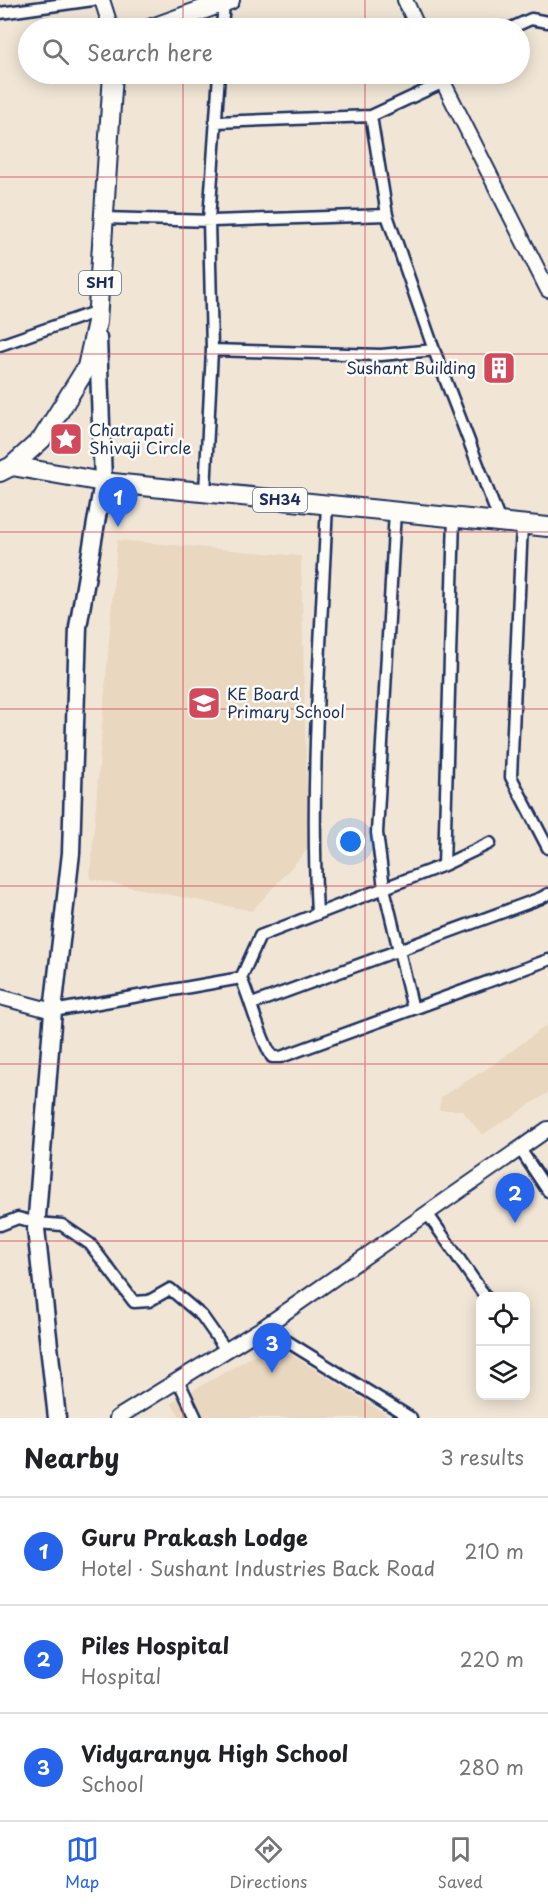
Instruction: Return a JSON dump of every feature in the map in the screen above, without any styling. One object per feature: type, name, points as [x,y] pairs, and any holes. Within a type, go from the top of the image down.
[{"type":"main road","points":[[180,18],[227,1]]},
{"type":"main road","name":"SH1","points":[[6,469],[42,439],[66,404],[87,367],[98,316],[112,84]]},
{"type":"main road","points":[[57,1418],[37,1223],[53,1011],[71,853],[78,627],[103,482],[98,316]]},
{"type":"main road","name":"SH34","points":[[6,469],[103,482],[548,527]]},
{"type":"street","points":[[0,13],[93,0]]},
{"type":"street","points":[[102,0],[108,18]]},
{"type":"street","points":[[405,0],[413,18]]},
{"type":"street","points":[[224,18],[227,1]]},
{"type":"street","points":[[530,19],[548,22]]},
{"type":"street","points":[[205,492],[212,350],[209,220],[218,84]]},
{"type":"street","points":[[216,122],[371,116],[431,84]]},
{"type":"street","points":[[445,84],[548,290]]},
{"type":"street","points":[[371,116],[387,215],[434,350],[500,522]]},
{"type":"street","points":[[103,218],[209,220],[387,215]]},
{"type":"street","points":[[0,345],[98,316]]},
{"type":"street","points":[[212,350],[381,355],[434,350]]},
{"type":"street","points":[[317,914],[314,842],[315,757],[327,504]]},
{"type":"street","points":[[395,511],[377,833],[384,888],[413,1009]]},
{"type":"street","points":[[444,865],[454,517]]},
{"type":"street","points":[[522,524],[511,777],[548,848]]},
{"type":"street","points":[[490,843],[444,865],[260,936],[241,978],[266,1046],[272,1057],[281,1057],[548,960]]},
{"type":"street","points":[[252,1004],[548,894]]},
{"type":"street","points":[[0,998],[53,1011],[241,978]]},
{"type":"street","points":[[117,1418],[264,1326],[548,1129]]},
{"type":"street","points":[[520,1149],[548,1191]]},
{"type":"street","points":[[428,1213],[481,1292]]},
{"type":"street","points":[[0,1225],[18,1218],[37,1223],[62,1225],[90,1244],[134,1302],[149,1301],[170,1289],[202,1316],[226,1350]]},
{"type":"street","points":[[264,1326],[411,1418]]},
{"type":"street","points":[[178,1380],[196,1418]]},
{"type":"shaded area","name":"KE Board Primary School","points":[[117,540],[301,556],[308,849],[252,911],[90,879]]},
{"type":"shaded area","points":[[548,1024],[548,1093],[482,1135],[462,1110],[439,1110],[441,1097],[497,1062]]},
{"type":"shaded area","points":[[274,1344],[390,1418],[181,1418],[171,1403]]},
{"type":"place","name":"Sushant Building","points":[[499,368]]},
{"type":"place","name":"Chatrapati Shivaji Circle","points":[[66,439]]},
{"type":"place","name":"Guru Prakash Lodge","points":[[118,527]]},
{"type":"place","name":"KE Board Primary School","points":[[204,703]]},
{"type":"place","name":"Piles Hospital","points":[[515,1223]]},
{"type":"place","name":"Vidyaranya High School","points":[[272,1373]]}]
